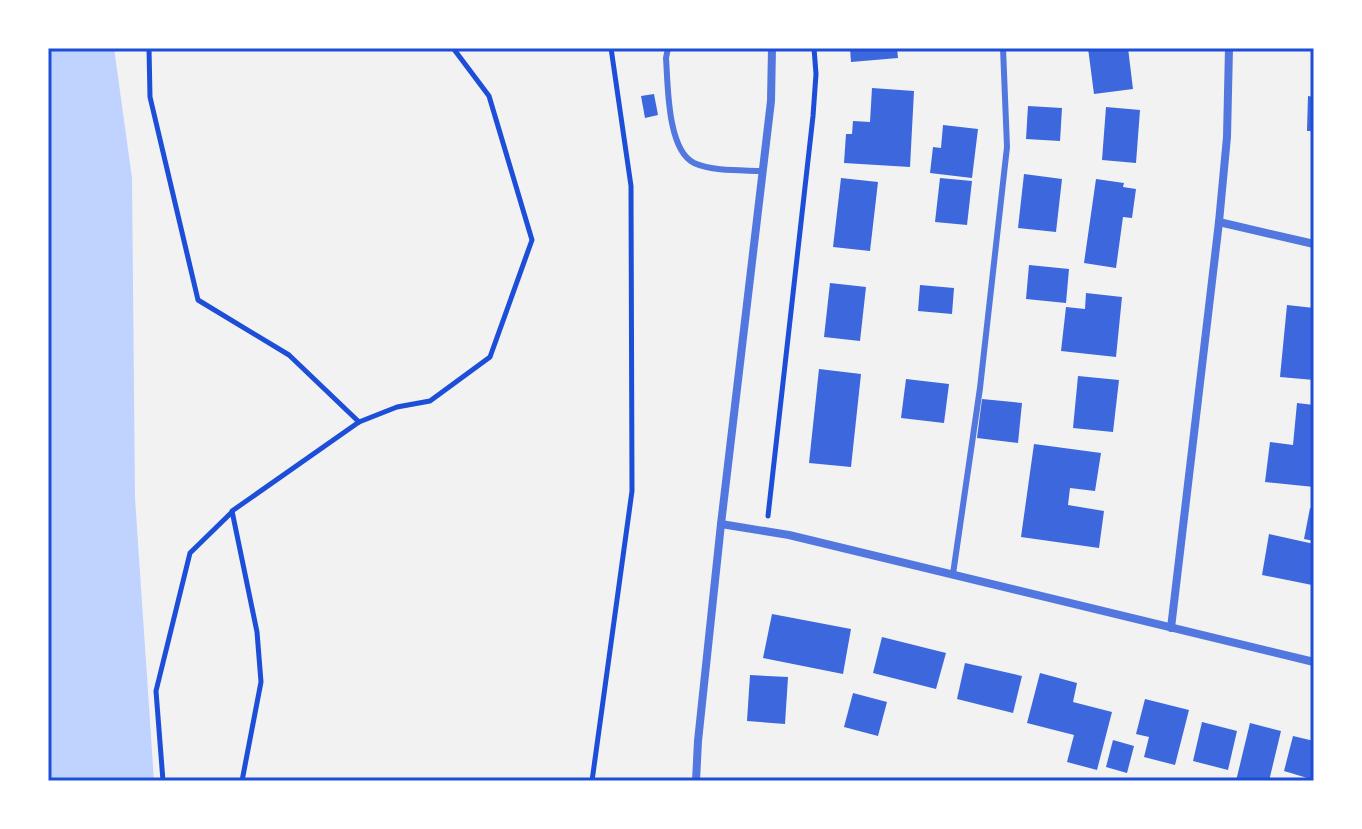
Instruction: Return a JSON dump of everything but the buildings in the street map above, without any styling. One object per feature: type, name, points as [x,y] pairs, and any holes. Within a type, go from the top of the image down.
[{"type":"street","points":[[696,781],[721,524],[771,101],[772,48]]},
{"type":"street","points":[[1171,628],[1219,222],[1227,137],[1229,48]]},
{"type":"street","points":[[1219,222],[1314,244]]},
{"type":"street","points":[[721,524],[767,529],[1314,662]]},
{"type":"lane","points":[[668,48],[666,58],[672,121],[679,146],[686,156],[693,162],[710,167],[763,171]]},
{"type":"lane","points":[[953,574],[980,388],[1007,147],[1003,48]]},
{"type":"path","points":[[149,48],[150,97],[198,300],[289,355],[359,422]]},
{"type":"path","points":[[163,781],[156,691],[190,553],[232,511],[359,422],[397,407],[430,401],[490,357],[532,240],[489,96],[453,48]]},
{"type":"path","points":[[592,781],[632,491],[631,186],[611,48]]},
{"type":"path","points":[[767,529],[813,116],[814,48]]},
{"type":"path","points":[[232,511],[257,632],[261,682],[242,781]]},
{"type":"water","points":[[48,48],[114,48],[132,178],[135,498],[154,781],[48,781]]}]
